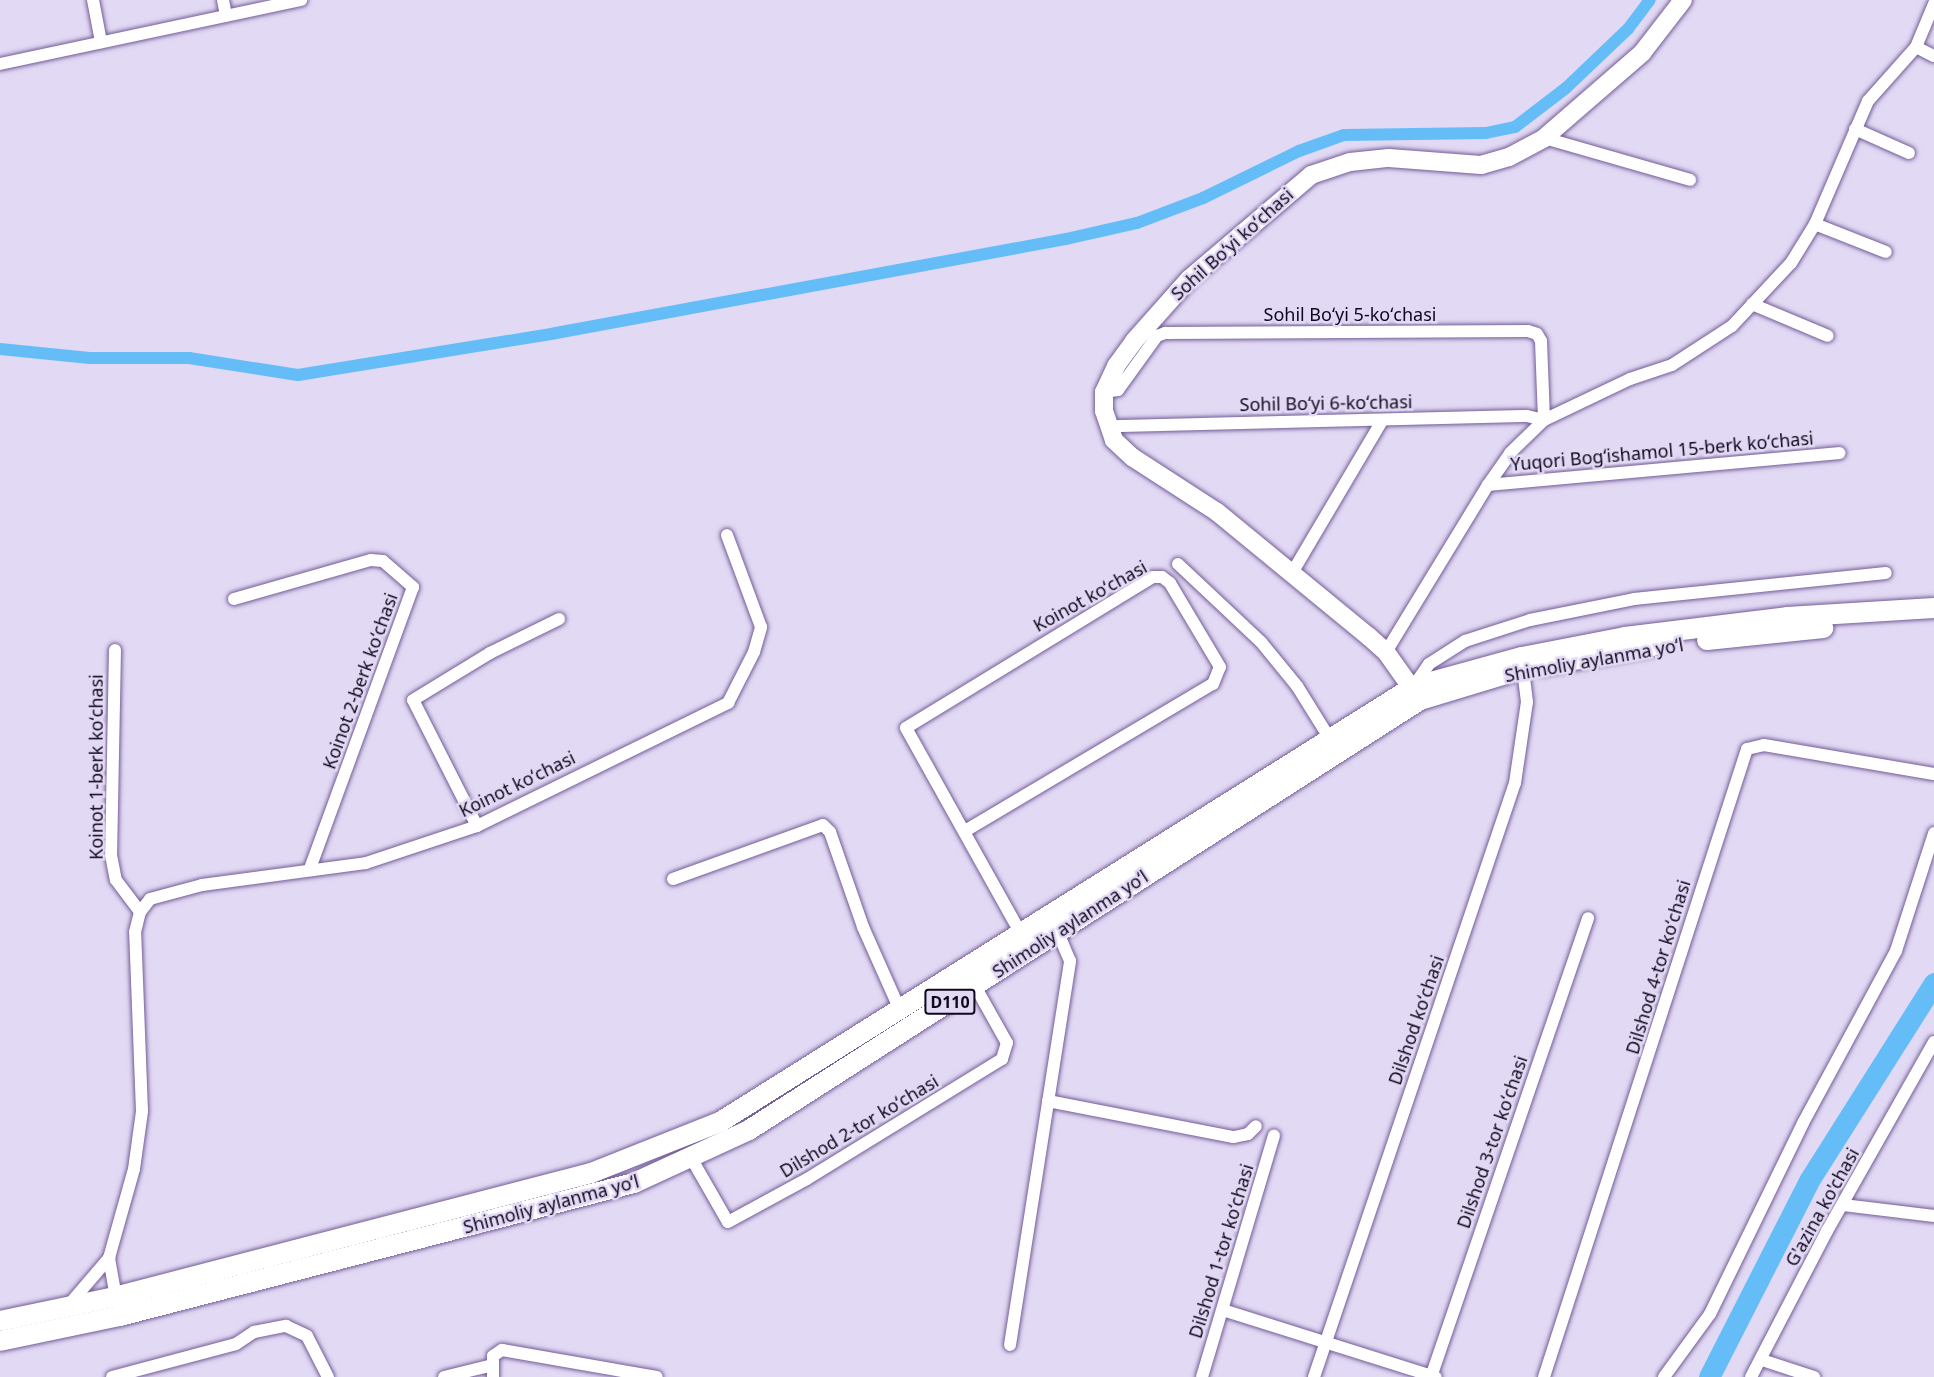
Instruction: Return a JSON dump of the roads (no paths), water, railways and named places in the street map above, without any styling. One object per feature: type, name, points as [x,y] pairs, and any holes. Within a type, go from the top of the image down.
[{"type":"main road","name":"Sohil Boʻyi koʻchasi","points":[[1104,392],[1116,366],[1134,340],[1189,279],[1311,175],[1350,162],[1389,158],[1481,165],[1509,157],[1544,138],[1642,53],[1683,0]]},
{"type":"main road","points":[[1104,392],[1107,426],[1114,440],[1132,457],[1217,512],[1386,652],[1416,694]]},
{"type":"main road","name":"Shimoliy aylanma yoʻl","points":[[0,1320],[115,1297],[591,1173],[720,1122],[900,1010],[1025,940],[1330,739],[1416,694],[1522,657],[1624,637],[1787,617],[1869,614],[1934,608]]},
{"type":"main road","name":"Shimoliy aylanma yoʻl","points":[[0,1341],[120,1316],[634,1183],[749,1130],[975,986],[1025,940],[1057,931],[1416,694],[1523,669],[1651,646],[1832,627],[1869,614]]},
{"type":"main road","points":[[495,1198],[503,1218]]},
{"type":"street","points":[[93,0],[101,42]]},
{"type":"street","points":[[223,0],[226,16]]},
{"type":"street","points":[[0,64],[301,0]]},
{"type":"street","points":[[1386,652],[1488,485],[1510,453],[1544,420],[1630,379],[1672,365],[1732,326],[1791,263],[1815,224],[1855,129],[1875,91],[1916,47],[1934,4]]},
{"type":"street","points":[[1916,47],[1934,56]]},
{"type":"street","points":[[1855,129],[1909,153]]},
{"type":"street","points":[[1544,138],[1690,180]]},
{"type":"street","points":[[1815,224],[1886,252]]},
{"type":"street","points":[[1752,304],[1828,336]]},
{"type":"street","name":"Sohil Boʻyi 5-koʻchasi","points":[[1104,392],[1118,390],[1161,334],[1528,332],[1537,334],[1541,341],[1544,420]]},
{"type":"street","name":"Sohil Boʻyi 6-koʻchasi","points":[[1107,426],[1526,416],[1544,420]]},
{"type":"street","points":[[1292,573],[1382,421]]},
{"type":"street","name":"Yuqori Bogʻishamol 15-berk koʻchasi","points":[[1488,485],[1840,453]]},
{"type":"street","name":"Koinot koʻchasi","points":[[140,912],[150,899],[168,891],[310,869],[366,863],[477,826],[728,703],[754,652],[761,627],[727,534]]},
{"type":"street","name":"Koinot 2-berk koʻchasi","points":[[234,599],[370,560],[382,561],[412,587],[310,869]]},
{"type":"street","points":[[1178,564],[1261,642],[1296,686],[1330,739]]},
{"type":"street","points":[[1416,694],[1429,664],[1466,641],[1530,620],[1634,599],[1886,573]]},
{"type":"street","name":"Koinot koʻchasi","points":[[965,831],[1213,684],[1220,667],[1170,583],[1162,577],[1153,578],[911,722],[906,728],[1025,940]]},
{"type":"street","points":[[477,826],[414,700],[490,653],[559,619]]},
{"type":"street","name":"Koinot 1-berk koʻchasi","points":[[115,650],[111,855],[116,880],[140,912]]},
{"type":"street","name":"Dilshod koʻchasi","points":[[1314,1377],[1515,783],[1527,702],[1523,669]]},
{"type":"street","name":"Dilshod 4-tor koʻchasi","points":[[1544,1377],[1747,749],[1764,745],[1934,774]]},
{"type":"street","points":[[673,879],[823,825],[830,832],[864,927],[900,1010]]},
{"type":"street","points":[[1664,1377],[1710,1314],[1803,1123],[1896,951],[1934,833]]},
{"type":"street","points":[[120,1316],[109,1258],[134,1169],[142,1111],[135,932],[140,912]]},
{"type":"street","name":"Dilshod 3-tor koʻchasi","points":[[1433,1377],[1588,918]]},
{"type":"street","points":[[1010,1345],[1070,961],[1057,931]]},
{"type":"street","name":"Dilshod 2-tor koʻchasi","points":[[690,1156],[728,1222],[807,1179],[1002,1059],[1007,1043],[975,986]]},
{"type":"street","name":"G'azina ko'chasi","points":[[1751,1377],[1843,1204],[1934,1042]]},
{"type":"street","points":[[1048,1101],[1234,1137],[1248,1134],[1256,1126]]},
{"type":"street","name":"Dilshod 1-tor koʻchasi","points":[[1202,1377],[1274,1135]]},
{"type":"street","points":[[1843,1204],[1934,1216]]},
{"type":"street","points":[[66,1308],[109,1258]]},
{"type":"street","points":[[1223,1310],[1433,1377]]},
{"type":"street","points":[[112,1377],[237,1344],[254,1332],[286,1326],[307,1336],[328,1377]]},
{"type":"street","points":[[444,1377],[493,1371],[495,1352],[502,1350],[657,1377]]},
{"type":"street","points":[[1762,1360],[1814,1377]]},
{"type":"waterway","points":[[0,349],[90,358],[189,358],[298,375],[556,333],[1066,239],[1137,223],[1203,198],[1299,151],[1344,135],[1486,133],[1515,127],[1566,88],[1628,29],[1650,0]]},
{"type":"waterway","points":[[1709,1377],[1810,1179],[1934,983]]}]
